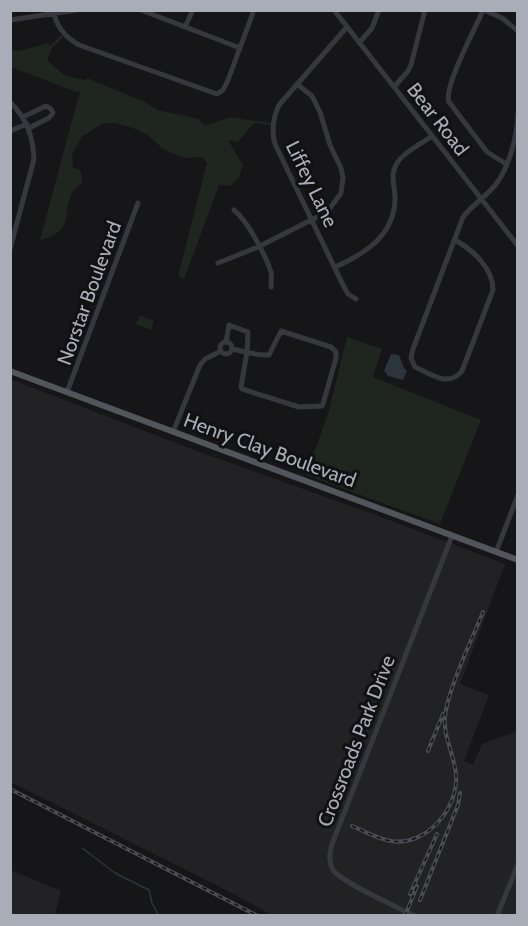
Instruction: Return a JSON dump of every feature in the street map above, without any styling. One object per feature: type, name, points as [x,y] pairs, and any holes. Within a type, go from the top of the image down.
[{"type":"main road","name":"Henry Clay Boulevard","points":[[10,371],[518,560]]},
{"type":"street","points":[[10,20],[77,10]]},
{"type":"street","points":[[141,10],[240,48]]},
{"type":"street","points":[[185,27],[193,10]]},
{"type":"street","points":[[53,12],[62,32],[79,45],[217,94],[223,90],[254,10]]},
{"type":"street","name":"Bear Road","points":[[334,10],[518,246]]},
{"type":"street","points":[[359,43],[372,28],[379,10]]},
{"type":"street","points":[[394,87],[408,72],[411,65],[426,10]]},
{"type":"street","points":[[506,164],[488,152],[449,102],[447,96],[450,83],[484,10],[502,18],[518,31]]},
{"type":"street","name":"Liffey Lane","points":[[347,27],[297,84],[276,112],[273,120],[274,140],[348,294],[356,299]]},
{"type":"street","points":[[219,263],[258,247],[327,212],[341,193],[343,178],[341,168],[330,145],[317,105],[312,96],[297,84]]},
{"type":"street","points":[[10,102],[28,126],[34,147],[34,159],[10,249]]},
{"type":"street","points":[[10,131],[37,124],[52,116],[50,108],[46,106],[23,117]]},
{"type":"street","points":[[455,240],[469,247],[493,277],[494,290],[462,371],[451,380],[440,378],[415,367],[411,358],[455,240],[464,217],[496,185],[506,164],[517,134],[518,114]]},
{"type":"street","points":[[335,267],[367,251],[381,238],[394,209],[395,166],[405,155],[432,136]]},
{"type":"street","name":"Norstar Boulevard","points":[[67,392],[138,203]]},
{"type":"street","points":[[234,210],[246,222],[271,273],[271,287]]},
{"type":"street","points":[[511,238],[518,233]]},
{"type":"street","points":[[221,351],[221,345],[226,342],[229,325],[248,332],[248,352],[242,389],[299,407],[322,406],[336,358],[336,352],[331,347],[281,331],[269,355],[248,352],[232,349]]},
{"type":"street","points":[[226,342],[230,343],[232,349]]},
{"type":"street","points":[[173,432],[200,365],[205,359],[221,351],[228,354],[232,349]]},
{"type":"street","points":[[496,552],[518,495]]},
{"type":"street","name":"Crossroads Park Drive","points":[[415,915],[342,878],[332,869],[329,857],[452,536]]},
{"type":"street","points":[[497,915],[518,864]]},
{"type":"shaded area","points":[[61,35],[63,37],[52,48],[47,60],[67,76],[86,80],[87,78],[145,102],[157,110],[199,119],[205,126],[230,117],[270,123],[270,125],[254,123],[238,142],[228,140],[243,165],[239,178],[230,186],[219,185],[184,279],[178,276],[207,163],[200,157],[185,158],[170,152],[147,135],[127,126],[106,123],[82,136],[72,155],[73,167],[81,171],[82,183],[72,193],[63,227],[59,232],[40,240],[80,91],[76,92],[11,67],[11,50],[18,51],[49,43],[50,46]]},
{"type":"shaded area","points":[[140,315],[154,321],[151,330],[136,324]]},
{"type":"shaded area","points":[[347,337],[382,349],[373,377],[481,420],[440,524],[306,475],[328,414]]},
{"type":"shaded area","points":[[391,354],[399,355],[407,371],[403,380],[388,376],[384,371]]},
{"type":"shaded area","points":[[10,379],[197,451],[505,564],[460,684],[489,695],[464,761],[473,765],[482,744],[517,731],[517,915],[272,915],[11,782]]},
{"type":"shaded area","points":[[11,870],[61,891],[55,915],[11,915]]},
{"type":"waterway","points":[[82,848],[115,873],[149,890],[152,903],[159,916]]},
{"type":"railway","points":[[352,826],[386,840],[404,841],[416,838],[428,831],[446,812],[456,787],[456,774],[445,723],[447,704],[483,612]]},
{"type":"railway","points":[[428,751],[443,714]]},
{"type":"railway","points":[[10,789],[258,916]]},
{"type":"railway","points":[[420,900],[458,805],[460,793]]},
{"type":"railway","points":[[410,894],[437,834]]},
{"type":"railway","points":[[405,916],[417,886]]}]
